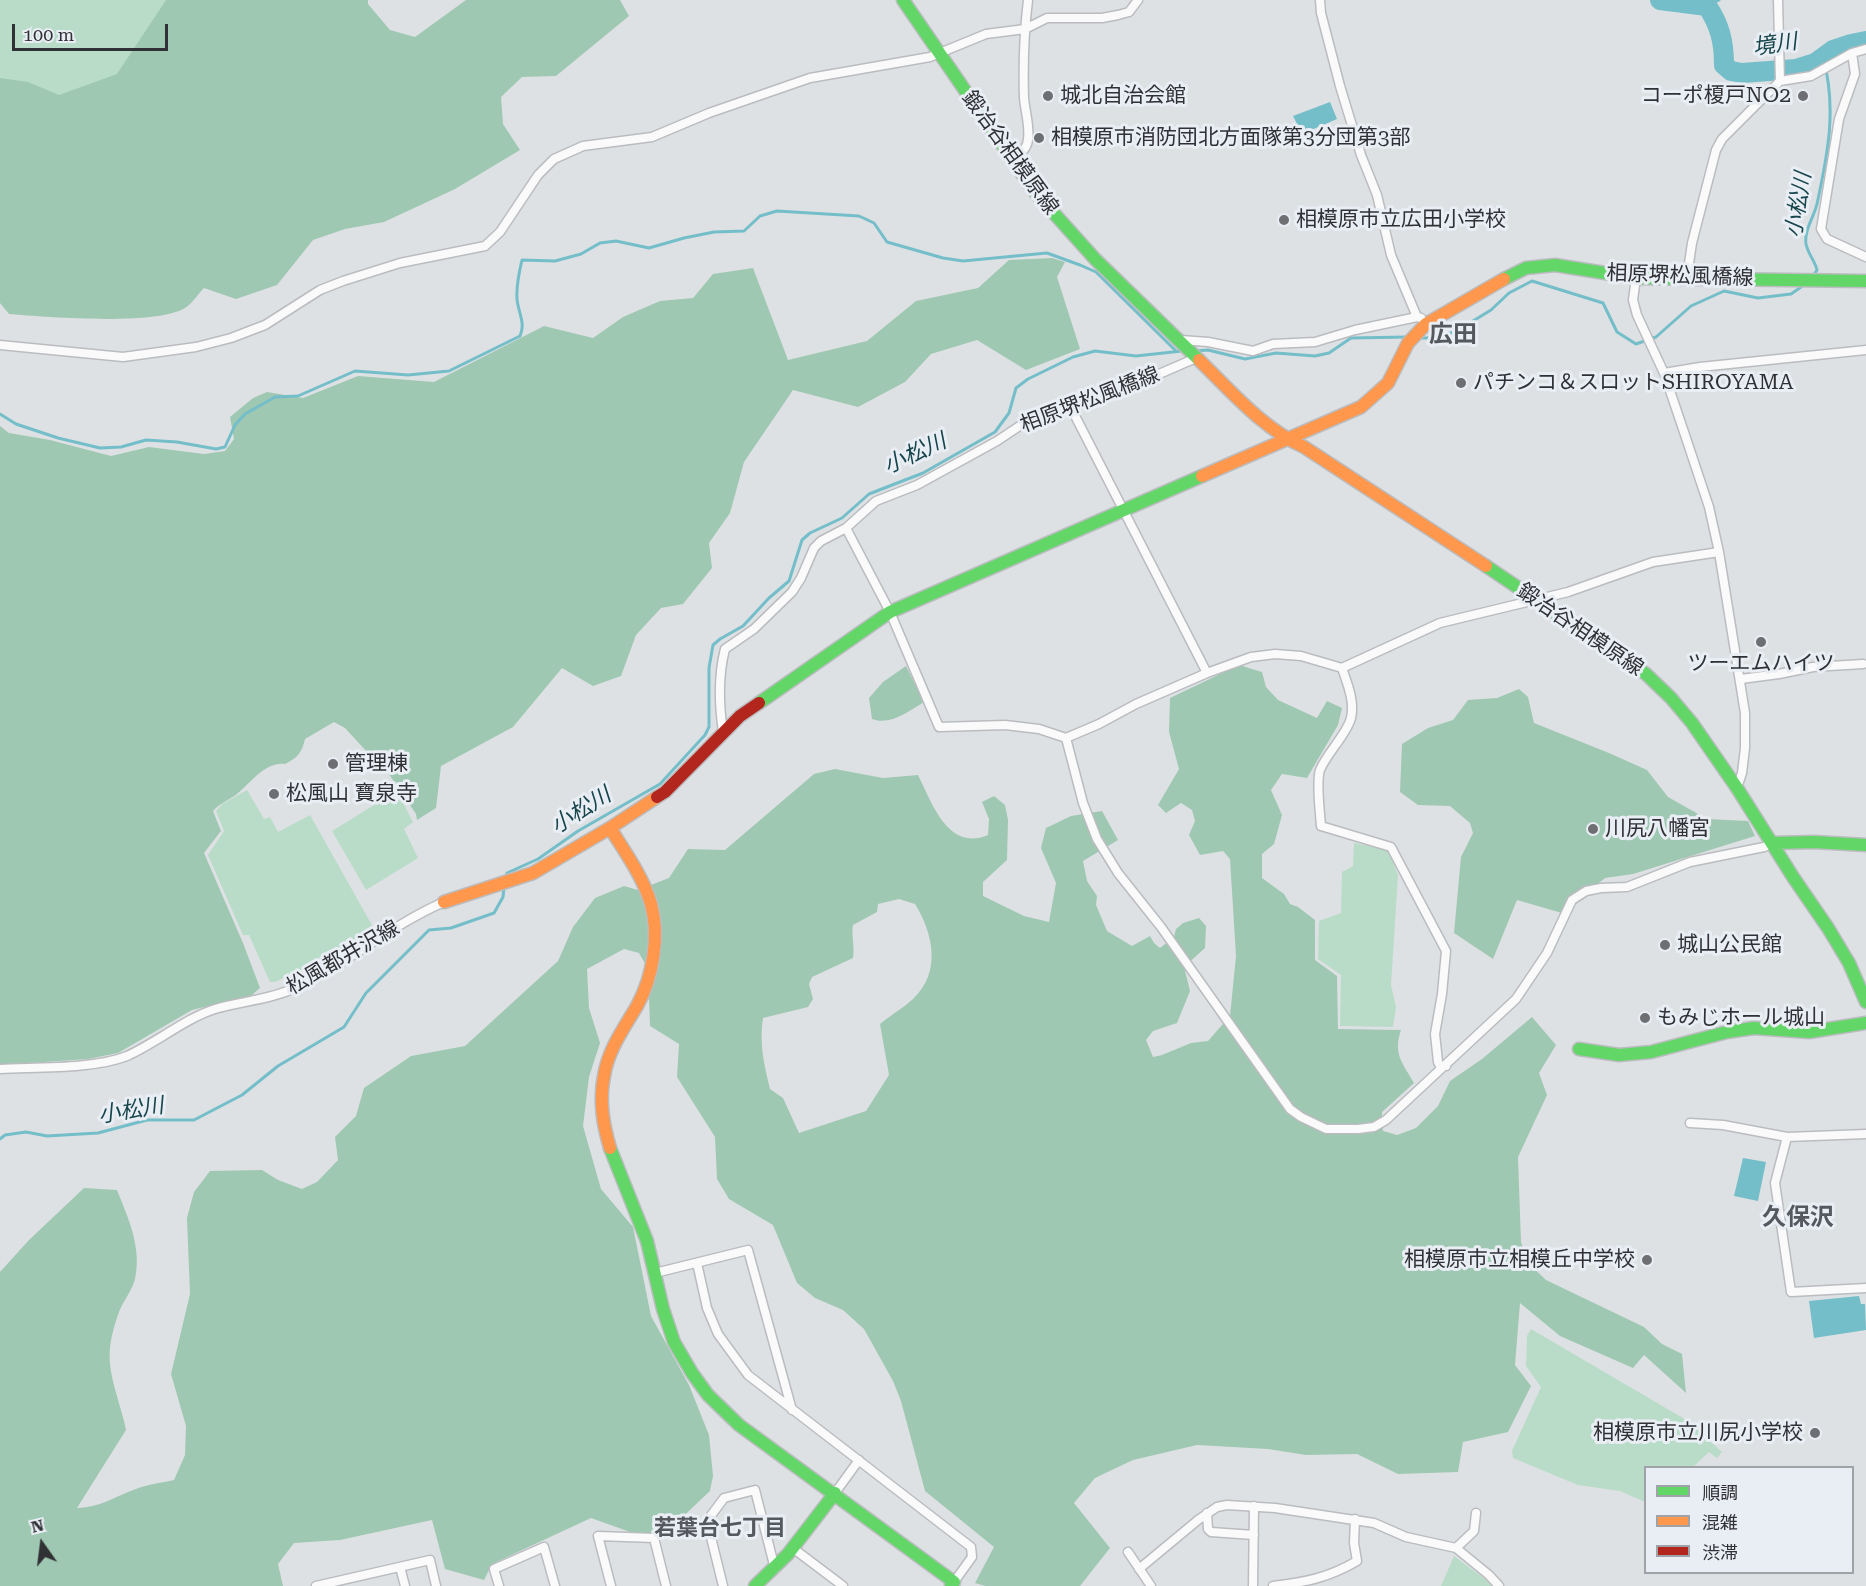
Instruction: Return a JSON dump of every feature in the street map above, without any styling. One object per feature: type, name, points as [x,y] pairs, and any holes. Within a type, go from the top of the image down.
[{"type":"street","name":"鍛冶谷相模原線","points":[[903,0],[1028,184],[1095,259],[1250,409],[1286,439],[1349,476],[1536,599],[1613,650],[1659,686],[1692,723],[1737,788],[1844,954],[1866,1002]]},
{"type":"street","points":[[1012,161],[1023,150],[1029,138],[1023,70],[1028,0]]},
{"type":"street","points":[[0,345],[123,357],[196,347],[240,335],[265,325],[320,290],[343,280],[400,263],[485,246],[500,232],[538,175],[554,159],[566,152],[596,143],[652,137],[702,116],[810,78],[939,54],[986,34],[1025,29],[1047,18],[1102,18],[1118,15],[1129,12],[1138,0]]},
{"type":"street","points":[[444,902],[512,881],[546,866],[610,828],[665,792],[740,716],[890,612],[1122,509],[1347,414],[1376,395],[1388,383],[1408,343],[1424,320],[1391,255],[1377,195],[1360,155],[1340,86],[1321,13],[1320,0]]},
{"type":"street","points":[[1686,277],[1692,243],[1716,150],[1722,139],[1780,74],[1778,0]]},
{"type":"street","points":[[1780,74],[1811,76],[1852,53],[1866,49]]},
{"type":"street","points":[[1852,53],[1855,74],[1839,119],[1821,229],[1827,239],[1866,257]]},
{"type":"street","name":"相原堺松風橋線","points":[[1182,342],[1208,342],[1253,351],[1273,344],[1316,342],[1355,330],[1424,320],[1516,272],[1537,266],[1555,265],[1636,278],[1866,281]]},
{"type":"street","points":[[1636,278],[1633,300],[1664,373],[1701,482],[1719,552],[1730,627],[1741,679],[1746,730],[1743,765],[1737,788]]},
{"type":"street","points":[[1664,373],[1712,365],[1866,351]]},
{"type":"street","name":"相原堺松風橋線","points":[[723,732],[720,710],[721,672],[725,649],[754,629],[792,592],[814,548],[821,541],[846,528],[876,501],[917,484],[997,441],[1027,421],[1113,394],[1194,357]]},
{"type":"street","points":[[1070,406],[1207,673]]},
{"type":"street","points":[[846,528],[890,612],[939,727],[1005,725],[1039,729],[1066,738],[1100,724],[1136,704],[1207,673],[1251,657],[1275,654],[1301,657],[1342,668],[1440,623],[1583,588],[1653,562],[1719,552]]},
{"type":"street","points":[[1741,679],[1813,667],[1864,662]]},
{"type":"street","points":[[1342,668],[1351,694],[1352,713],[1351,720],[1332,747],[1319,773],[1321,826],[1391,847],[1446,951],[1435,1034],[1438,1062],[1440,1066],[1446,1066]]},
{"type":"street","points":[[1066,738],[1083,803],[1097,839],[1118,873],[1161,927],[1290,1109],[1326,1129],[1374,1127],[1386,1120],[1446,1066],[1516,999],[1547,953],[1572,900],[1586,891],[1627,886],[1690,862],[1764,847],[1773,843],[1814,842],[1866,845]]},
{"type":"street","points":[[610,828],[648,896],[652,907],[654,932],[652,961],[647,982],[639,1002],[618,1038],[604,1075],[604,1117],[622,1182],[644,1233],[670,1330],[681,1356],[716,1404],[728,1416],[835,1493],[952,1584],[972,1557],[970,1546],[748,1375],[718,1334],[707,1308],[697,1263]]},
{"type":"street","name":"松風都井沢線","points":[[0,1069],[87,1064],[125,1056],[214,1009],[272,997],[295,988],[349,959],[413,917],[444,902]]},
{"type":"street","points":[[1579,1049],[1619,1054],[1651,1052],[1680,1047],[1727,1032],[1754,1028],[1809,1032],[1866,1023]]},
{"type":"street","points":[[1690,1123],[1723,1125],[1787,1137],[1866,1134]]},
{"type":"street","points":[[1787,1137],[1775,1183],[1791,1292],[1866,1288]]},
{"type":"street","points":[[655,1272],[748,1250],[792,1410]]},
{"type":"street","points":[[755,1586],[776,1569],[794,1549],[859,1460]]},
{"type":"street","points":[[723,1586],[706,1521],[724,1497],[755,1490],[776,1569]]},
{"type":"street","points":[[1139,1569],[1207,1514],[1222,1505],[1254,1506],[1355,1519],[1374,1523],[1406,1537],[1456,1548],[1499,1586]]},
{"type":"street","points":[[1253,1586],[1254,1506]]},
{"type":"street","points":[[1456,1548],[1474,1531],[1476,1513]]},
{"type":"street","points":[[1207,1514],[1210,1531],[1254,1535]]},
{"type":"street","points":[[1273,1586],[1320,1579],[1358,1562],[1354,1551],[1355,1519]]},
{"type":"street","points":[[611,1586],[598,1536],[654,1538],[666,1586]]},
{"type":"street","points":[[499,1586],[494,1569],[544,1547],[555,1586]]},
{"type":"street","points":[[794,1549],[843,1586]]},
{"type":"street","points":[[1128,1552],[1151,1586]]},
{"type":"street","points":[[316,1586],[348,1582],[430,1560],[436,1586]]},
{"type":"street","points":[[400,1567],[405,1586]]},
{"type":"green space","points":[[0,0],[181,0],[127,84],[0,113]]},
{"type":"green space","points":[[166,0],[368,0],[368,4],[390,30],[415,37],[466,0],[620,0],[629,16],[556,76],[522,77],[501,97],[503,124],[520,150],[455,189],[384,222],[345,229],[313,240],[277,285],[236,299],[204,288],[185,308],[170,314],[150,317],[100,319],[9,314],[0,303],[0,78],[28,82],[59,95],[117,74]]},
{"type":"green space","points":[[1052,258],[1065,262],[1057,277],[1080,349],[1026,370],[977,340],[931,354],[905,382],[858,407],[793,390],[744,462],[730,513],[709,543],[712,568],[683,604],[661,608],[636,635],[621,676],[593,686],[562,668],[513,727],[441,766],[436,808],[417,820],[416,814],[382,764],[368,753],[345,728],[334,722],[305,739],[301,751],[293,760],[265,769],[237,794],[216,808],[213,811],[221,831],[204,853],[260,988],[252,995],[192,1010],[118,1053],[88,1059],[0,1065],[0,426],[9,433],[50,440],[111,456],[149,447],[204,454],[225,451],[234,439],[230,417],[253,398],[267,392],[303,398],[358,376],[434,382],[544,326],[593,338],[623,317],[660,301],[693,298],[713,274],[753,268],[788,360],[867,341],[916,301],[978,288],[1009,260]]},
{"type":"green space","points":[[1239,665],[1262,672],[1266,687],[1278,700],[1317,718],[1327,701],[1342,708],[1338,725],[1307,778],[1282,774],[1271,790],[1282,815],[1274,844],[1262,854],[1262,878],[1284,894],[1290,904],[1315,920],[1315,960],[1337,976],[1338,1029],[1401,1030],[1398,1052],[1414,1083],[1382,1112],[1383,1131],[1397,1135],[1416,1128],[1438,1106],[1450,1081],[1482,1059],[1532,1017],[1556,1045],[1539,1073],[1547,1095],[1518,1157],[1521,1242],[1528,1263],[1546,1280],[1644,1327],[1662,1344],[1682,1354],[1686,1393],[1644,1355],[1633,1368],[1560,1336],[1520,1303],[1515,1365],[1531,1386],[1508,1432],[1463,1442],[1458,1472],[1398,1474],[1357,1454],[1306,1455],[1268,1449],[1197,1445],[1133,1460],[1095,1478],[1074,1503],[1110,1548],[1080,1586],[985,1586],[975,1583],[994,1547],[925,1491],[901,1401],[893,1381],[864,1329],[843,1310],[815,1298],[797,1283],[773,1225],[729,1199],[717,1179],[715,1137],[677,1077],[679,1044],[650,1026],[648,969],[639,953],[624,949],[587,969],[589,1008],[600,1043],[589,1077],[583,1126],[601,1189],[633,1227],[651,1316],[689,1385],[709,1435],[713,1476],[710,1491],[673,1526],[652,1533],[633,1533],[591,1518],[492,1564],[484,1580],[445,1569],[432,1520],[340,1540],[294,1543],[278,1564],[283,1586],[0,1586],[0,1272],[29,1240],[84,1188],[117,1190],[133,1233],[137,1256],[135,1279],[119,1312],[110,1348],[112,1379],[126,1430],[77,1508],[94,1506],[141,1487],[174,1480],[185,1455],[186,1426],[171,1374],[190,1294],[187,1218],[194,1192],[210,1171],[262,1170],[278,1180],[302,1189],[317,1182],[338,1160],[335,1137],[356,1116],[364,1088],[411,1056],[465,1046],[558,961],[573,927],[595,898],[624,886],[638,890],[669,878],[688,849],[725,850],[814,774],[835,769],[883,778],[918,775],[943,822],[962,837],[974,838],[988,835],[989,819],[982,802],[994,796],[1005,805],[1008,820],[1007,860],[983,882],[983,896],[1024,916],[1049,922],[1056,883],[1041,848],[1046,828],[1071,816],[1102,811],[1118,840],[1083,861],[1087,881],[1097,896],[1096,905],[1107,931],[1132,946],[1150,936],[1160,948],[1174,937],[1176,929],[1183,923],[1199,918],[1206,926],[1205,948],[1184,967],[1190,991],[1177,1023],[1153,1031],[1146,1040],[1153,1057],[1191,1043],[1208,1041],[1230,1016],[1236,956],[1230,859],[1223,851],[1200,855],[1189,835],[1195,821],[1192,810],[1181,803],[1166,813],[1158,805],[1179,769],[1169,732],[1170,698]],"holes":[[[899,899],[915,904],[930,940],[931,965],[928,977],[913,999],[880,1024],[889,1075],[866,1111],[799,1133],[783,1098],[770,1089],[762,1045],[763,1018],[808,1007],[813,999],[809,984],[812,977],[853,958],[853,925],[877,912],[878,904]]]},
{"type":"green space","points":[[906,666],[924,702],[886,721],[872,719],[869,698],[883,682]]},
{"type":"green space","points":[[1519,689],[1528,697],[1534,723],[1647,770],[1668,797],[1707,819],[1748,821],[1755,836],[1633,874],[1605,878],[1562,913],[1517,900],[1493,959],[1454,933],[1461,857],[1473,833],[1470,823],[1450,806],[1418,805],[1400,792],[1402,744],[1428,728],[1453,720],[1468,700],[1497,698]]},
{"type":"green space","points":[[247,790],[264,819],[270,817],[278,832],[310,815],[373,927],[368,934],[357,938],[312,965],[275,982],[270,982],[249,935],[243,935],[208,855],[224,831],[216,811],[222,804]]},
{"type":"green space","points":[[397,791],[413,822],[404,829],[418,858],[366,890],[332,831]]},
{"type":"green space","points":[[1354,843],[1388,850],[1398,875],[1391,985],[1396,1007],[1393,1027],[1340,1026],[1341,975],[1318,959],[1319,921],[1341,913],[1342,872],[1353,866]]},
{"type":"green space","points":[[1531,1329],[1688,1421],[1722,1452],[1717,1458],[1709,1452],[1694,1466],[1644,1466],[1644,1502],[1620,1491],[1578,1485],[1513,1458],[1512,1451],[1541,1387],[1526,1366],[1527,1336]]},
{"type":"green space","points":[[1454,1556],[1486,1580],[1491,1586],[1441,1586]]},
{"type":"water","points":[[1330,102],[1337,119],[1302,134],[1293,116]]},
{"type":"water","points":[[1743,1158],[1766,1162],[1758,1201],[1734,1196]]},
{"type":"water","points":[[1859,1296],[1861,1304],[1865,1304],[1866,1330],[1814,1338],[1809,1301]]},
{"type":"waterway","name":"境川","points":[[1660,0],[1707,6],[1720,34],[1724,65],[1731,71],[1742,73],[1796,69],[1815,63],[1833,50],[1866,41]]},
{"type":"waterway","points":[[1707,6],[1719,0]]},
{"type":"waterway","name":"小松川","points":[[1813,276],[1817,270],[1807,248],[1806,239],[1825,167],[1830,112],[1830,94],[1823,57]]},
{"type":"waterway","points":[[0,414],[16,424],[58,438],[100,448],[121,447],[146,440],[177,442],[216,449],[225,447],[235,425],[245,414],[275,397],[298,396],[355,371],[408,375],[449,371],[520,336],[522,322],[517,294],[522,260],[555,261],[581,254],[600,243],[616,241],[649,248],[714,232],[744,231],[760,216],[777,211],[859,216],[874,223],[887,242],[943,258],[963,261],[1047,253],[1096,272],[1176,351]]},
{"type":"waterway","name":"小松川","points":[[1419,338],[1455,332],[1491,310],[1509,293],[1532,281],[1603,303],[1617,332],[1636,344],[1656,337],[1691,306],[1724,291],[1758,298],[1791,294],[1804,285]]},
{"type":"waterway","name":"小松川","points":[[1195,351],[1208,350],[1245,359],[1276,353],[1315,356],[1329,353],[1351,338],[1407,337]]},
{"type":"waterway","name":"小松川","points":[[506,877],[507,873],[538,859],[578,831],[660,784],[705,735],[709,727],[709,668],[713,645],[743,626],[769,598],[789,581],[802,540],[810,533],[842,518],[869,494],[923,473],[995,432],[1009,413],[1016,388],[1028,379],[1073,357],[1095,351],[1136,356],[1182,351]]},
{"type":"waterway","name":"小松川","points":[[0,1139],[5,1135],[26,1132],[47,1136],[98,1133],[147,1120],[194,1120],[242,1095],[278,1066],[344,1027],[366,993],[429,930],[451,928],[494,913],[503,897],[504,887]]},
{"type":"traffic: fast","points":[[903,0],[1034,191],[1095,259],[1199,360]]},
{"type":"traffic: fast","points":[[1504,279],[1526,268],[1555,265],[1636,278],[1866,281]]},
{"type":"traffic: fast","points":[[759,703],[890,612],[1202,476]]},
{"type":"traffic: fast","points":[[1486,566],[1646,674],[1671,698],[1692,723],[1737,788],[1828,928],[1849,963],[1866,1002]]},
{"type":"traffic: fast","points":[[1773,843],[1814,842],[1866,845]]},
{"type":"traffic: fast","points":[[1579,1049],[1619,1055],[1651,1052],[1727,1032],[1754,1028],[1809,1032],[1866,1023]]},
{"type":"traffic: fast","points":[[610,1148],[647,1241],[663,1309],[674,1342],[708,1395],[739,1425],[954,1582],[951,1586]]},
{"type":"traffic: fast","points":[[755,1586],[788,1554],[835,1493]]},
{"type":"traffic: slow","points":[[1202,476],[1361,407],[1388,383],[1408,343],[1426,324],[1504,279]]},
{"type":"traffic: slow","points":[[1199,360],[1261,420],[1486,566]]},
{"type":"traffic: slow","points":[[444,902],[533,873],[610,828],[657,797]]},
{"type":"traffic: slow","points":[[610,828],[643,884],[651,904],[655,929],[651,969],[643,995],[613,1048],[606,1066],[602,1112],[610,1148]]},
{"type":"traffic: jam","points":[[657,797],[665,792],[740,716],[759,703]]},
{"type":"place","name":"城北自治会館","points":[[1048,96]]},
{"type":"place","name":"コーポ榎戸NO2","points":[[1803,96]]},
{"type":"place","name":"相模原市消防団北方面隊第3分団第3部","points":[[1039,138]]},
{"type":"place","name":"相模原市立広田小学校","points":[[1284,220]]},
{"type":"place","name":"パチンコ＆スロットSHIROYAMA","points":[[1461,383]]},
{"type":"place","name":"ツーエムハイツ","points":[[1761,642]]},
{"type":"place","name":"管理棟","points":[[333,764]]},
{"type":"place","name":"松風山 寶泉寺","points":[[274,794]]},
{"type":"place","name":"川尻八幡宮","points":[[1593,829]]},
{"type":"place","name":"城山公民館","points":[[1665,945]]},
{"type":"place","name":"もみじホール城山","points":[[1645,1018]]},
{"type":"place","name":"相模原市立相模丘中学校","points":[[1647,1260]]},
{"type":"place","name":"相模原市立川尻小学校","points":[[1815,1433]]},
{"type":"district","name":"広田","points":[[1453,335]]},
{"type":"district","name":"久保沢","points":[[1798,1218]]},
{"type":"district","name":"若葉台七丁目","points":[[720,1529]]}]
